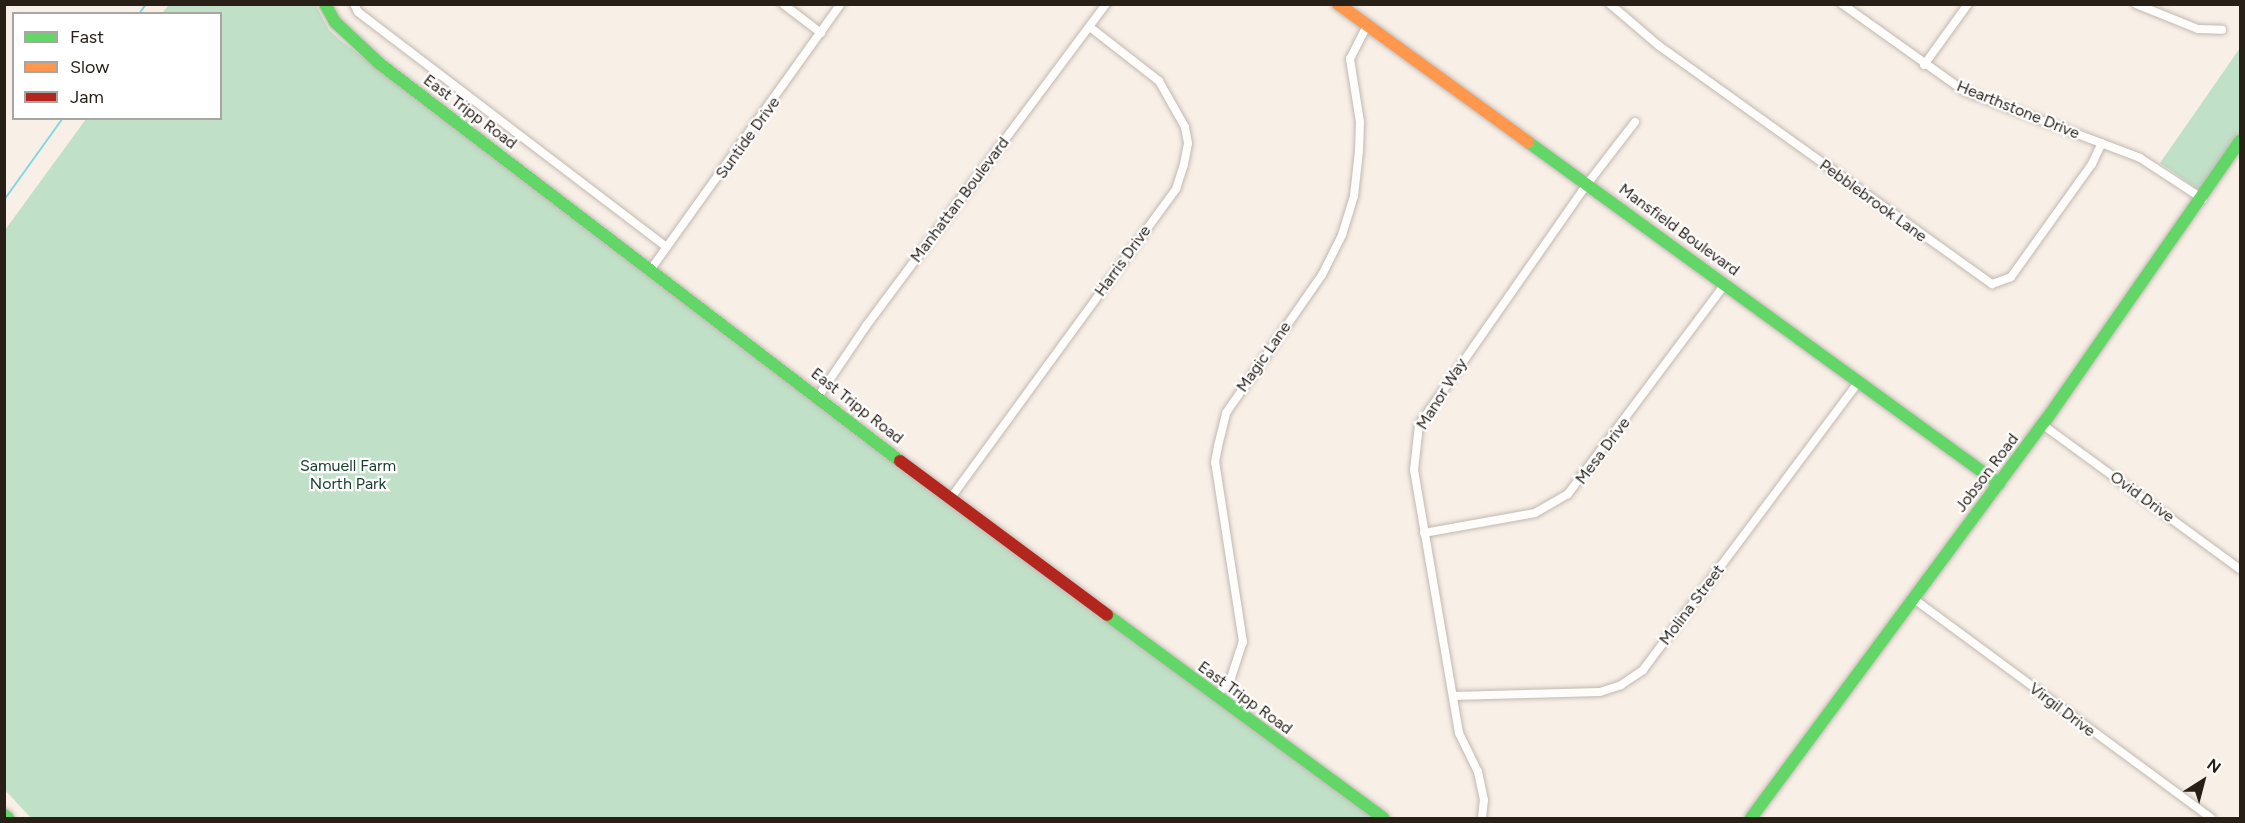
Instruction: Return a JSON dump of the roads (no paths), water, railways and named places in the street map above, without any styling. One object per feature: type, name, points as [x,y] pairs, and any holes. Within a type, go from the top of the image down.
[{"type":"street","name":"East Tripp Road","points":[[326,4],[357,45],[950,499],[1383,819]]},
{"type":"street","points":[[354,4],[358,12],[667,247]]},
{"type":"street","points":[[783,4],[820,33]]},
{"type":"street","name":"Suntide Drive","points":[[651,269],[841,4]]},
{"type":"street","name":"Manhattan Boulevard","points":[[818,397],[866,326],[1106,4]]},
{"type":"street","name":"Mansfield Boulevard","points":[[1338,4],[1588,183],[1999,484]]},
{"type":"street","name":"Pebblebrook Lane","points":[[1610,4],[1667,52],[1992,284],[2011,277],[2092,164],[2102,143]]},
{"type":"street","name":"Hearthstone Drive","points":[[1842,4],[1924,65],[1965,91],[2153,165],[2203,200]]},
{"type":"street","points":[[1924,65],[1968,4]]},
{"type":"street","points":[[2136,4],[2198,29],[2222,30]]},
{"type":"street","name":"Magic Lane","points":[[1216,697],[1232,678],[1243,642],[1215,462],[1218,446],[1226,413],[1322,275],[1342,235],[1354,196],[1359,150],[1360,122],[1350,59],[1367,26]]},
{"type":"street","name":"Harris Drive","points":[[950,499],[1176,189],[1184,164],[1188,143],[1185,127],[1164,88],[1090,27]]},
{"type":"street","name":"Manor Way","points":[[1482,819],[1484,800],[1478,772],[1460,734],[1424,533],[1414,470],[1419,425],[1588,183],[1635,122]]},
{"type":"street","name":"Jobson Road","points":[[1751,819],[2043,425],[2203,200],[2241,141]]},
{"type":"street","name":"Mesa Drive","points":[[1424,533],[1535,513],[1568,494],[1725,284]]},
{"type":"street","name":"Molina Street","points":[[1454,696],[1600,692],[1621,685],[1643,670],[1858,382]]},
{"type":"street","name":"Ovid Drive","points":[[2043,425],[2241,569]]},
{"type":"street","name":"Virgil Drive","points":[[1914,598],[2211,819]]},
{"type":"street","points":[[4,815],[8,819]]},
{"type":"waterway","points":[[140,12],[146,4]]},
{"type":"waterway","points":[[4,200],[62,120]]},
{"type":"park label","name":"Samuell Farm North Park","points":[[348,475]]}]
